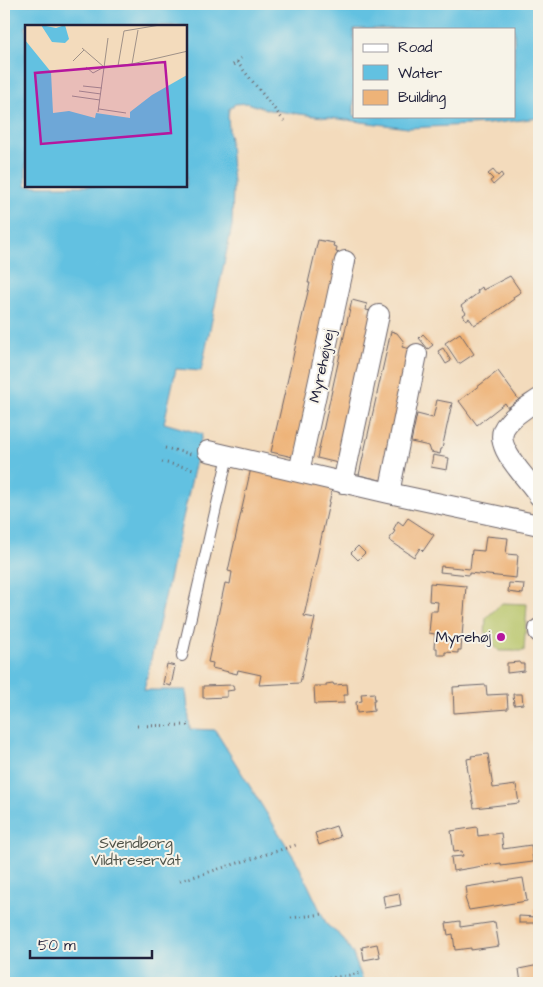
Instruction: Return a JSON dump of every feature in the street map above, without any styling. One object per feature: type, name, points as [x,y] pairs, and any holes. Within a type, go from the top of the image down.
[{"type":"street","name":"Myrehøjvej","points":[[299,472],[345,261]]},
{"type":"street","points":[[343,483],[379,315]]},
{"type":"street","points":[[389,494],[417,354]]},
{"type":"street","points":[[539,399],[508,422],[503,429],[502,439],[505,450],[539,496]]},
{"type":"street","points":[[202,453],[228,456],[389,494],[539,525]]},
{"type":"lane","points":[[182,656],[228,456]]},
{"type":"path","points":[[233,65],[241,58]]},
{"type":"path","points":[[237,62],[284,122]]},
{"type":"path","points":[[165,448],[202,453]]},
{"type":"path","points":[[162,462],[194,469]]},
{"type":"path","points":[[137,726],[190,725]]},
{"type":"path","points":[[180,881],[296,845]]},
{"type":"path","points":[[292,918],[323,914]]},
{"type":"path","points":[[299,983],[363,974]]},
{"type":"green space","points":[[502,603],[527,604],[524,651],[499,651],[485,636],[486,618]]},
{"type":"water","name":"Svendborg Vildtreservat","points":[[4,4],[539,4],[539,118],[488,124],[408,128],[269,110],[247,103],[235,104],[229,109],[233,184],[232,226],[201,371],[176,369],[164,423],[202,434],[144,690],[186,690],[190,729],[215,730],[298,864],[327,925],[341,936],[352,952],[364,983],[4,983]]},
{"type":"building","points":[[493,170],[498,176],[501,173],[503,176],[493,185],[490,181],[493,179],[488,174]]},
{"type":"building","points":[[318,240],[334,243],[333,246],[337,247],[336,252],[343,254],[297,458],[271,452]]},
{"type":"building","points":[[510,276],[521,292],[513,297],[514,299],[474,325],[469,318],[466,320],[463,315],[466,313],[461,306],[478,293],[477,291],[482,287],[483,290]]},
{"type":"building","points":[[352,300],[367,304],[366,310],[377,312],[342,464],[317,458]]},
{"type":"building","points":[[391,331],[397,333],[404,342],[402,347],[415,350],[385,481],[359,475]]},
{"type":"building","points":[[460,333],[474,354],[459,364],[445,343]]},
{"type":"building","points":[[423,334],[433,345],[428,349],[419,338]]},
{"type":"building","points":[[443,348],[451,361],[446,364],[438,351]]},
{"type":"building","points":[[498,371],[519,400],[508,408],[505,403],[477,425],[459,401]]},
{"type":"building","points":[[437,400],[452,403],[440,454],[431,452],[429,446],[411,442],[417,414],[433,418]]},
{"type":"building","points":[[433,455],[449,458],[447,470],[431,467]]},
{"type":"building","points":[[251,468],[333,485],[304,616],[315,618],[300,683],[259,685],[261,675],[238,670],[237,674],[212,668],[213,663],[208,662],[225,583],[230,584],[232,572],[228,571]]},
{"type":"building","points":[[408,518],[434,535],[423,551],[420,548],[414,557],[389,540],[395,531],[393,530],[398,521],[403,525]]},
{"type":"building","points":[[486,536],[508,538],[506,554],[518,555],[516,578],[440,572],[441,566],[470,569],[472,550],[484,551]]},
{"type":"building","points":[[358,546],[365,553],[358,560],[351,553]]},
{"type":"building","points":[[430,583],[466,586],[461,650],[458,650],[458,653],[445,652],[445,655],[437,655],[437,648],[434,648],[435,634],[429,633],[431,611],[437,611],[438,602],[429,601]]},
{"type":"building","points":[[509,583],[524,584],[523,594],[508,592]]},
{"type":"building","points":[[520,662],[520,664],[524,664],[524,671],[507,673],[507,663]]},
{"type":"building","points":[[167,664],[175,666],[171,686],[163,684]]},
{"type":"building","points":[[333,683],[334,685],[347,684],[348,695],[344,695],[344,703],[315,704],[314,686],[326,686],[326,684]]},
{"type":"building","points":[[233,685],[234,690],[227,691],[227,697],[203,698],[203,686]]},
{"type":"building","points":[[486,685],[487,695],[507,694],[508,709],[454,713],[453,687]]},
{"type":"building","points":[[374,693],[374,711],[357,713],[356,702],[362,701],[361,694]]},
{"type":"building","points":[[513,694],[522,694],[523,704],[514,705]]},
{"type":"building","points":[[488,754],[493,788],[516,785],[519,803],[474,808],[467,759],[472,758],[471,756]]},
{"type":"building","points":[[336,826],[340,837],[319,845],[315,833]]},
{"type":"building","points":[[477,827],[478,836],[501,833],[503,849],[531,845],[533,862],[501,866],[501,863],[453,871],[451,857],[463,856],[462,851],[454,852],[451,831]]},
{"type":"building","points":[[523,878],[527,901],[469,910],[465,898],[467,893],[466,887]]},
{"type":"building","points":[[399,893],[401,905],[385,908],[383,896]]},
{"type":"building","points":[[539,908],[539,926],[537,927],[537,923],[519,923],[519,916],[536,917],[534,909]]},
{"type":"building","points":[[460,921],[460,927],[495,922],[499,946],[455,950],[453,934],[448,935],[446,923]]},
{"type":"building","points":[[377,944],[380,957],[364,960],[362,947]]},
{"type":"building","points":[[539,965],[539,983],[521,983],[519,969]]},
{"type":"place","name":"Myrehøj","points":[[501,637]]}]
